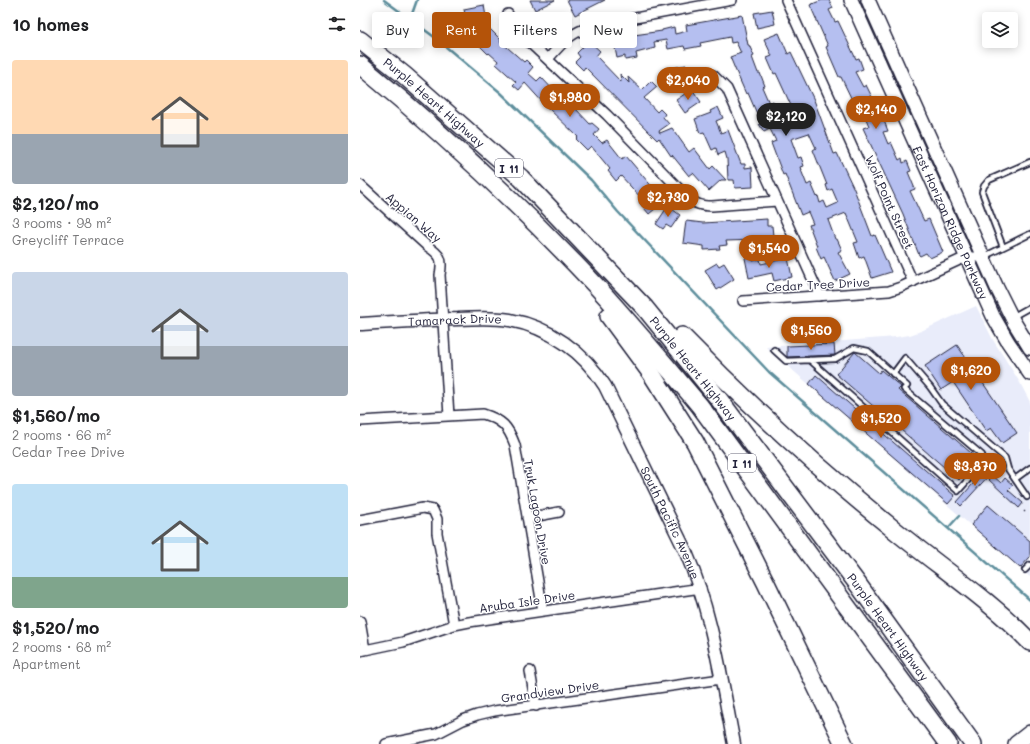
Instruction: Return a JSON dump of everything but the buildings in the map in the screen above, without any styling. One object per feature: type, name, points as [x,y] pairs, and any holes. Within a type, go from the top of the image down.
[{"type":"highway","name":"Purple Heart Highway","points":[[360,40],[404,75],[521,178],[645,308],[718,398],[857,583],[973,744]]},
{"type":"highway","name":"Purple Heart Highway","points":[[360,66],[454,145],[513,200],[600,290],[700,406],[948,744]]},
{"type":"highway","points":[[513,200],[630,343],[688,430],[756,563],[844,744]]},
{"type":"highway","points":[[645,308],[669,323],[718,374],[817,466],[897,533],[1012,624],[1030,642]]},
{"type":"main road","name":"East Horizon Ridge Parkway","points":[[851,0],[966,257],[1008,342],[1030,374]]},
{"type":"main road","name":"East Horizon Ridge Parkway","points":[[868,0],[983,257],[1011,317],[1030,348]]},
{"type":"street","points":[[548,59],[566,38],[582,29],[732,0]]},
{"type":"street","name":"Wolf Point Street","points":[[786,0],[913,282]]},
{"type":"street","points":[[536,48],[608,115],[695,204],[712,206],[777,201]]},
{"type":"street","points":[[713,75],[727,89],[820,296]]},
{"type":"street","name":"Appian Way","points":[[360,185],[441,258],[442,266],[440,275],[449,416]]},
{"type":"street","name":"Cedar Tree Drive","points":[[743,301],[889,291],[913,282],[966,257],[983,257]]},
{"type":"street","name":"Tamarack Drive","points":[[360,324],[443,319],[496,318],[523,323],[548,333]]},
{"type":"street","name":"South Pacific Avenue","points":[[548,333],[576,351],[596,372],[605,386],[685,550],[701,588],[707,609],[734,744]]},
{"type":"street","name":"Truk Lagoon Drive","points":[[449,416],[483,414],[500,421],[511,434],[543,611]]},
{"type":"street","points":[[360,421],[449,416]]},
{"type":"street","points":[[360,520],[423,508],[433,510],[437,519],[437,533],[454,625]]},
{"type":"street","points":[[527,518],[559,512]]},
{"type":"street","name":"Aruba Isle Drive","points":[[362,650],[403,642],[454,625],[701,588]]},
{"type":"street","points":[[360,621],[362,650]]},
{"type":"street","points":[[530,671],[536,706]]},
{"type":"street","name":"Grandview Drive","points":[[386,744],[436,734],[463,720],[494,711],[721,679]]},
{"type":"lane","points":[[1003,247],[982,192],[988,180],[1030,162]]},
{"type":"lane","points":[[983,257],[1030,234]]},
{"type":"lane","points":[[1011,317],[1030,307]]},
{"type":"lane","points":[[774,350],[786,361],[810,360],[835,359],[854,348],[868,351],[907,386],[904,389],[982,454],[984,462],[958,491],[810,360]]},
{"type":"lane","points":[[892,374],[905,358],[930,387],[942,404],[1005,458],[1008,469],[1027,497]]},
{"type":"lane","points":[[1015,479],[1030,468]]},
{"type":"lane","points":[[1025,570],[1030,565]]},
{"type":"shaded area","points":[[976,306],[993,340],[1019,381],[1030,402],[1030,577],[766,347],[910,335]]},
{"type":"waterway","points":[[384,0],[433,36],[501,93],[591,180],[618,212],[769,372],[1030,600]]},
{"type":"waterway","points":[[413,12],[417,0]]},
{"type":"waterway","points":[[948,528],[959,516]]}]
